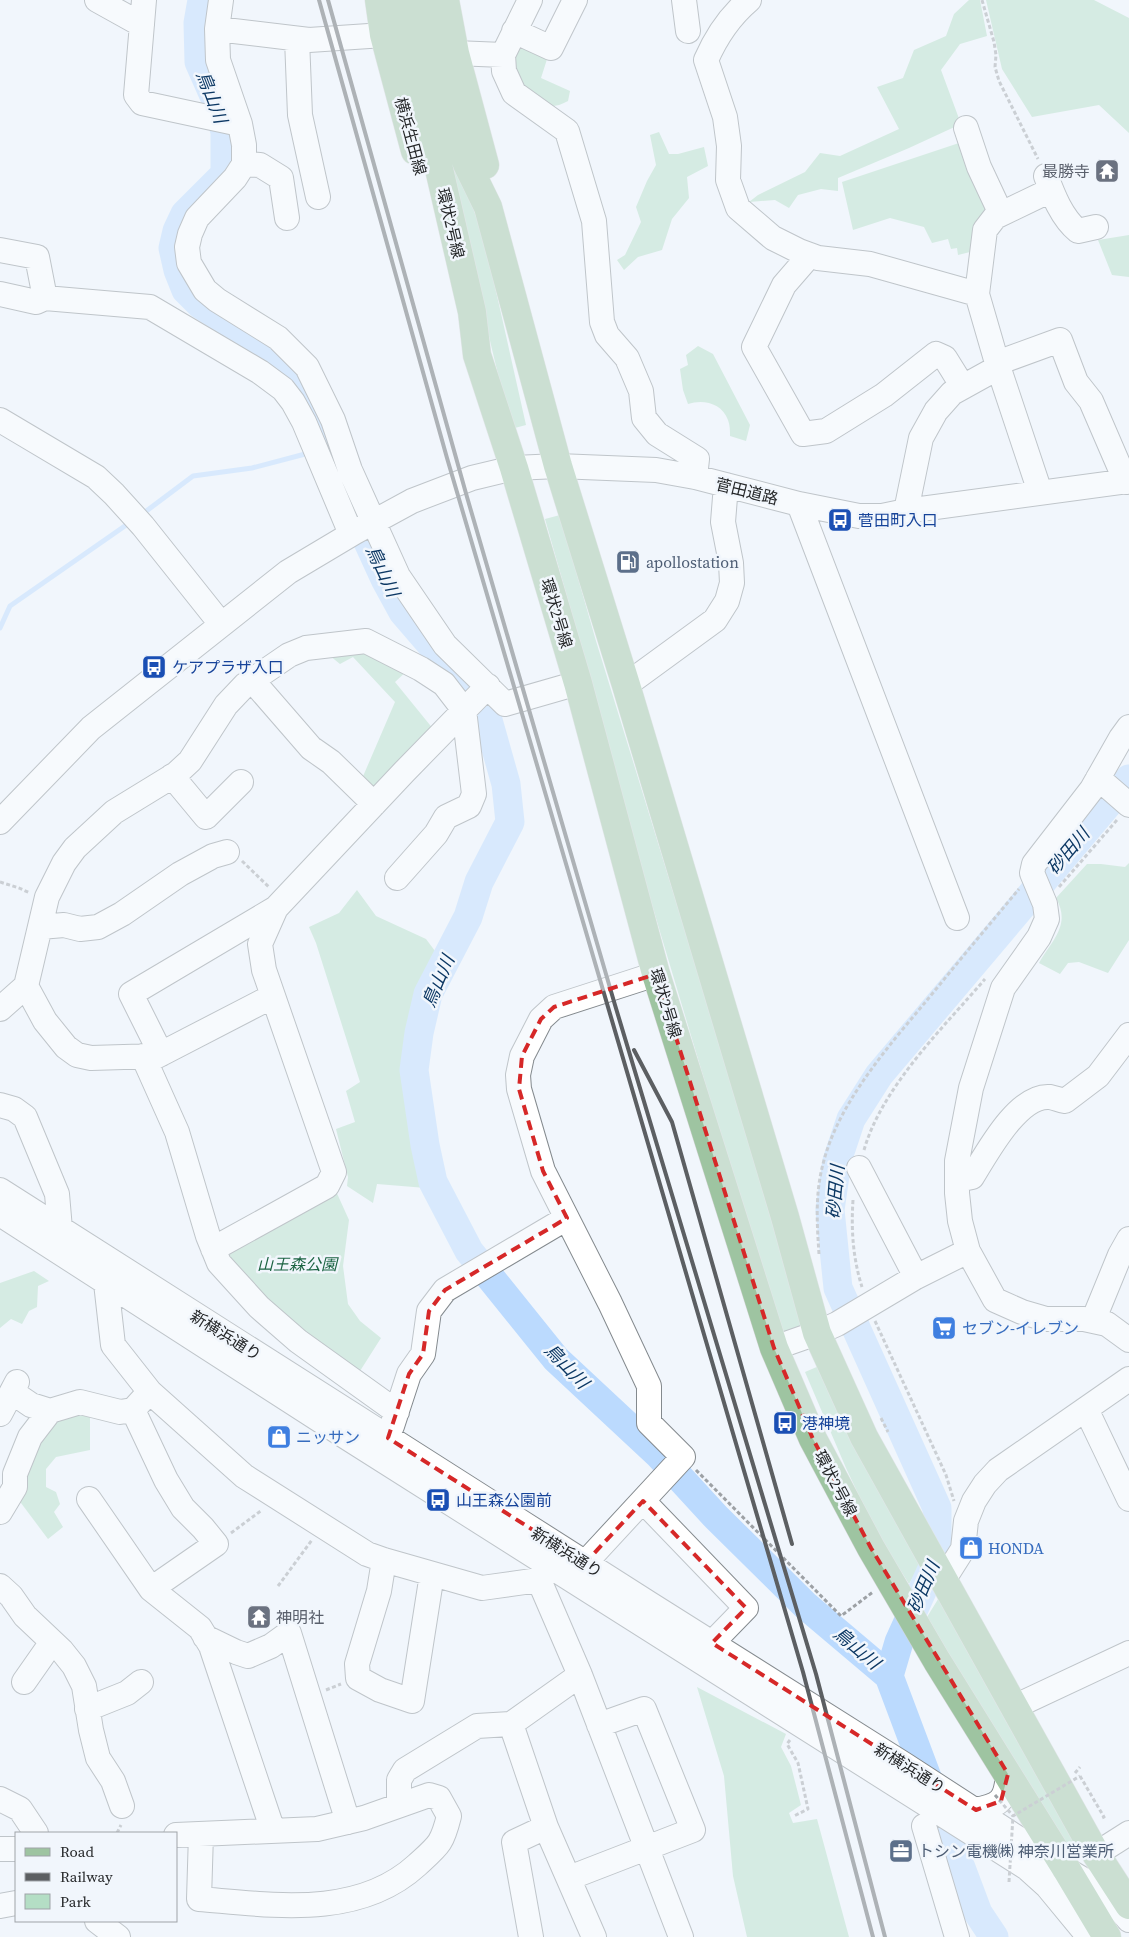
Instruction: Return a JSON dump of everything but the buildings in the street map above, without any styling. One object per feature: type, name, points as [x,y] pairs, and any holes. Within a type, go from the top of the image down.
[{"type":"main road","name":"横浜生田線","points":[[379,0],[384,35],[461,322],[477,355]]},
{"type":"main road","name":"環状2号線","points":[[400,0],[468,164],[488,207],[558,466],[786,1217],[829,1328],[864,1437],[1096,1854],[1129,1905]]},
{"type":"main road","name":"環状2号線","points":[[422,0],[420,50],[472,312],[477,355],[514,468],[578,683],[656,974],[774,1348],[813,1439],[896,1591],[924,1638],[1001,1784],[1068,1870],[1088,1935]]},
{"type":"main road","points":[[445,0],[455,54],[485,163],[488,207]]},
{"type":"street","points":[[97,0],[142,25]]},
{"type":"street","points":[[144,0],[136,95],[142,103],[226,121]]},
{"type":"street","points":[[221,0],[217,29],[218,60],[226,121],[244,145],[244,164],[235,178],[197,218],[190,234],[188,247],[189,262],[205,290],[216,300],[278,338],[307,367],[333,420],[350,470],[360,530]]},
{"type":"street","points":[[530,0],[503,55],[504,72],[514,93],[567,131],[594,221],[602,322],[607,335],[627,358],[641,391],[644,418],[657,434],[697,459],[696,478]]},
{"type":"street","points":[[514,31],[551,48],[575,0]]},
{"type":"street","points":[[684,0],[688,31]]},
{"type":"street","points":[[749,0],[738,10],[715,39],[706,60],[725,117],[729,146],[728,180],[738,208],[773,238],[810,256],[870,264],[977,294]]},
{"type":"street","points":[[217,29],[309,40],[384,35]]},
{"type":"street","points":[[297,39],[300,115],[318,197]]},
{"type":"street","points":[[455,54],[503,55]]},
{"type":"street","points":[[966,128],[979,167],[1001,214]]},
{"type":"street","points":[[244,164],[260,166],[281,178],[287,218]]},
{"type":"street","points":[[1040,492],[998,365],[977,294],[985,230],[995,217],[1049,183],[1071,225],[1078,231],[1096,228]]},
{"type":"street","points":[[0,250],[37,257],[45,298]]},
{"type":"street","points":[[810,256],[784,285],[754,347],[803,434],[826,431],[884,395],[936,354],[945,358],[963,387]]},
{"type":"street","points":[[0,294],[36,302],[45,298],[150,307],[260,372],[283,388],[293,402],[360,530],[398,576],[445,644],[504,704],[578,683]]},
{"type":"street","points":[[906,511],[921,438],[936,411],[952,393],[998,365],[1060,340],[1076,382],[1091,401],[1127,481]]},
{"type":"street","points":[[0,420],[96,477],[137,519],[221,624]]},
{"type":"street","name":"菅田道路","points":[[0,822],[91,728],[288,572],[420,498],[472,478],[514,468],[558,466],[656,470],[859,516],[882,516],[906,511],[1127,481]]},
{"type":"street","points":[[626,685],[715,620],[727,601],[732,583],[732,563],[722,522],[726,486]]},
{"type":"street","points":[[800,504],[957,918]]},
{"type":"street","points":[[0,1009],[26,986],[47,896],[64,862],[75,848],[114,812],[172,776],[190,761],[226,705],[252,680],[289,655],[306,648],[366,641],[413,664],[444,684],[464,710],[474,794],[469,806],[446,817],[436,834],[397,878]]},
{"type":"street","points":[[252,680],[311,748],[331,762],[374,804]]},
{"type":"street","points":[[397,1412],[298,1341],[260,1307],[219,1263],[131,994],[276,908],[488,686]]},
{"type":"street","points":[[1129,727],[1121,738],[1102,782],[1034,864],[1032,873],[1045,904],[1047,919],[1040,937],[1003,988],[991,1022],[966,1111],[957,1162],[960,1221],[968,1251],[995,1300],[1022,1312],[1046,1319],[1084,1318],[1107,1324],[1129,1340]]},
{"type":"street","points":[[172,776],[206,817],[241,782]]},
{"type":"street","points":[[1102,782],[1129,805]]},
{"type":"street","points":[[40,928],[64,925],[80,929],[98,927],[122,914],[180,874],[214,856],[235,856]]},
{"type":"street","points":[[214,1249],[327,1186],[334,1172],[264,970],[260,944],[276,908]]},
{"type":"street","points":[[106,1283],[113,1346],[150,1392],[244,1476],[367,1554],[482,1588],[585,1563],[677,1464],[649,1423],[649,1386],[543,1171],[519,1089],[518,1075],[522,1056],[541,1018],[554,1007],[656,974]]},
{"type":"street","points":[[26,986],[45,1021],[66,1047],[77,1055],[91,1058],[152,1055],[273,996]]},
{"type":"street","points":[[957,1180],[972,1177],[1011,1119],[1029,1102],[1049,1097],[1065,1101],[1098,1076],[1129,1036]]},
{"type":"street","points":[[0,1105],[14,1109],[25,1117],[57,1194],[60,1229]]},
{"type":"street","points":[[858,1168],[916,1277]]},
{"type":"street","name":"新横浜通り","points":[[0,1190],[1096,1887],[1129,1920]]},
{"type":"street","name":"新横浜通り","points":[[0,1214],[544,1573],[801,1725],[1027,1868],[1047,1886],[1088,1935]]},
{"type":"street","points":[[388,1438],[409,1374],[423,1354],[429,1311],[445,1290],[566,1218]]},
{"type":"street","points":[[1093,1321],[1120,1255],[1129,1239]]},
{"type":"street","points":[[774,1348],[829,1328],[916,1277],[968,1251]]},
{"type":"street","points":[[944,1578],[963,1549],[966,1521],[974,1501],[985,1484],[998,1470],[1129,1378]]},
{"type":"street","points":[[0,1414],[15,1387],[31,1405],[50,1411],[80,1402],[120,1412],[133,1410],[150,1392]]},
{"type":"street","points":[[1086,1409],[1129,1499]]},
{"type":"street","points":[[133,1410],[166,1480],[183,1508],[204,1528],[216,1544],[151,1589]]},
{"type":"street","points":[[0,1512],[15,1487],[15,1474],[30,1437],[50,1411]]},
{"type":"street","points":[[89,1499],[151,1589],[200,1628],[211,1646],[273,1831]]},
{"type":"street","points":[[643,1501],[746,1608],[712,1643]]},
{"type":"street","points":[[384,1560],[379,1591],[357,1664],[358,1678],[380,1690],[412,1702],[432,1574]]},
{"type":"street","points":[[544,1573],[580,1675],[681,1937]]},
{"type":"street","points":[[0,1586],[11,1596],[43,1641],[74,1666],[84,1686],[98,1758],[113,1781],[122,1806]]},
{"type":"street","points":[[205,1637],[248,1656],[271,1646],[290,1633],[348,1822]]},
{"type":"street","points":[[24,1682],[43,1641]]},
{"type":"street","points":[[1014,1707],[1129,1653]]},
{"type":"street","points":[[399,1804],[399,1780],[405,1770],[478,1726],[511,1724],[580,1675]]},
{"type":"street","points":[[87,1709],[127,1693],[141,1682]]},
{"type":"street","points":[[569,1878],[693,1830],[644,1709],[599,1725]]},
{"type":"street","points":[[511,1724],[546,1827],[594,1937]]},
{"type":"street","points":[[974,1809],[988,1808],[1001,1801],[1007,1786],[1001,1784]]},
{"type":"street","points":[[178,1835],[317,1829],[364,1818],[399,1804],[429,1795],[439,1798],[449,1816],[444,1836],[439,1845],[405,1876],[367,1896],[325,1905],[283,1906],[199,1899],[201,1834]]},
{"type":"street","points":[[0,1799],[20,1809],[35,1832]]},
{"type":"street","points":[[924,1826],[957,1937]]},
{"type":"street","points":[[531,1937],[514,1842],[546,1827]]},
{"type":"street","points":[[1096,1854],[1129,1833]]},
{"type":"street","points":[[0,1849],[15,1849]]},
{"type":"street","points":[[0,1906],[15,1902]]},
{"type":"street","points":[[98,1922],[118,1937]]},
{"type":"path","points":[[982,0],[994,42],[995,67],[999,81],[1049,183]]},
{"type":"path","points":[[235,856],[260,878]]},
{"type":"path","points":[[819,1261],[816,1218],[823,1164],[830,1143],[858,1087],[1032,873]]},
{"type":"path","points":[[0,882],[33,895]]},
{"type":"path","points":[[677,1464],[841,1616],[896,1591]]},
{"type":"path","points":[[216,1544],[278,1498]]},
{"type":"path","points":[[278,1586],[322,1526]]},
{"type":"path","points":[[309,1696],[358,1678]]},
{"type":"path","points":[[794,1816],[808,1809],[798,1763],[787,1744],[801,1725]]},
{"type":"path","points":[[1013,1816],[1080,1776]]},
{"type":"path","points":[[1001,1784],[1013,1816],[1009,1882]]},
{"type":"highlighted area","points":[[656,974],[774,1348],[813,1439],[871,1548],[1008,1774],[1001,1801],[976,1810],[712,1643],[746,1608],[643,1501],[585,1563],[388,1438],[409,1374],[423,1354],[429,1311],[445,1290],[567,1218],[543,1171],[519,1089],[522,1056],[541,1019],[554,1007]]},
{"type":"green space","points":[[969,0],[980,0],[987,36],[960,44],[941,70],[961,124],[838,178],[838,191],[821,189],[798,195],[789,208],[775,200],[749,202],[758,195],[805,172],[820,153],[840,156],[899,129],[877,87],[903,78],[914,50],[946,36],[954,14]]},
{"type":"green space","points":[[986,0],[1094,0],[1129,18],[1129,133],[1099,105],[1032,117],[1002,69]]},
{"type":"green space","points":[[520,39],[549,53],[541,78],[570,91],[568,101],[560,105],[547,106],[535,100],[517,86],[511,55]]},
{"type":"green space","points":[[432,89],[485,242],[526,425],[511,429],[440,131]]},
{"type":"green space","points":[[659,132],[669,154],[678,154],[704,147],[708,166],[687,177],[689,198],[672,219],[662,250],[638,257],[624,270],[617,260],[625,255],[641,222],[636,207],[656,165],[650,135]]},
{"type":"green space","points":[[965,141],[995,212],[975,222],[970,252],[958,255],[957,248],[951,249],[948,239],[932,243],[924,227],[890,218],[853,230],[842,182]]},
{"type":"green space","points":[[1129,235],[1129,277],[1112,275],[1098,240]]},
{"type":"green space","points":[[698,346],[713,354],[750,425],[746,441],[730,436],[728,420],[717,406],[706,402],[688,404],[683,390],[680,369],[688,365],[686,355]]},
{"type":"green space","points":[[560,515],[596,641],[803,1315],[803,1326],[785,1335],[778,1327],[612,771],[592,685],[545,519]]},
{"type":"green space","points":[[353,648],[409,669],[395,682],[434,730],[373,792],[361,781],[395,702],[353,657],[340,664],[324,651]]},
{"type":"green space","points":[[1129,863],[1129,940],[1108,973],[1079,962],[1068,963],[1060,974],[1039,963],[1061,924],[1062,916],[1056,898],[1087,864],[1125,867]]},
{"type":"green space","points":[[357,890],[376,916],[426,939],[441,959],[422,996],[407,1073],[426,1188],[377,1184],[373,1203],[347,1186],[348,1177],[336,1129],[355,1122],[346,1091],[360,1082],[316,943],[309,927],[339,913]]},
{"type":"green space","name":"山王森公園","points":[[335,1189],[349,1220],[343,1266],[348,1304],[360,1321],[381,1338],[360,1371],[278,1311],[229,1256],[230,1248]]},
{"type":"green space","points":[[34,1271],[49,1281],[38,1286],[37,1307],[29,1311],[22,1324],[11,1319],[0,1328],[0,1283]]},
{"type":"green space","points":[[819,1366],[921,1564],[909,1584],[876,1532],[805,1372]]},
{"type":"green space","points":[[67,1415],[90,1416],[90,1450],[56,1457],[46,1469],[46,1487],[56,1492],[60,1504],[54,1512],[63,1527],[48,1539],[18,1499],[45,1428]]},
{"type":"green space","points":[[940,1596],[1082,1850],[1068,1857],[927,1617]]},
{"type":"green space","points":[[697,1687],[786,1734],[781,1747],[791,1766],[801,1805],[789,1813],[793,1823],[817,1819],[849,1937],[747,1937],[733,1876],[724,1776]]},
{"type":"waterway","name":"鳥山川","points":[[202,0],[198,23],[199,62],[218,105],[225,132],[225,174],[185,214],[177,231],[173,248],[178,270],[186,290],[200,304],[263,345],[297,375],[324,434],[335,470],[385,579],[403,612],[484,706],[506,784],[510,822],[479,882],[468,917],[428,994],[419,1033],[414,1070],[425,1145],[433,1182],[469,1251],[556,1359],[659,1455],[716,1517],[805,1605],[889,1676],[978,1913],[994,1937]]},
{"type":"waterway","points":[[141,515],[193,476],[252,468],[309,453]]},
{"type":"waterway","points":[[0,628],[10,606],[132,521]]},
{"type":"waterway","name":"砂田川","points":[[889,1676],[899,1642],[937,1558],[937,1508],[838,1288],[830,1210],[837,1161],[851,1119],[879,1075],[1129,779]]},
{"type":"railway","points":[[319,0],[447,458],[803,1672],[873,1937]]},
{"type":"railway","points":[[328,0],[467,497],[615,1005],[816,1674],[885,1937]]},
{"type":"railway","points":[[634,1050],[672,1122],[792,1544]]},
{"type":"place","name":"最勝寺","points":[[1107,171]]},
{"type":"place","name":"菅田町入口","points":[[840,520]]},
{"type":"place","name":"apollostation","points":[[628,562]]},
{"type":"place","name":"ケアプラザ入口","points":[[154,667]]},
{"type":"place","name":"セブン-イレブン","points":[[944,1328]]},
{"type":"place","name":"港神境","points":[[785,1423]]},
{"type":"place","name":"ニッサン","points":[[279,1437]]},
{"type":"place","name":"山王森公園前","points":[[438,1500]]},
{"type":"place","name":"HONDA","points":[[971,1548]]},
{"type":"place","name":"神明社","points":[[259,1617]]},
{"type":"place","name":"トシン電機㈱ 神奈川営業所","points":[[901,1851]]}]
